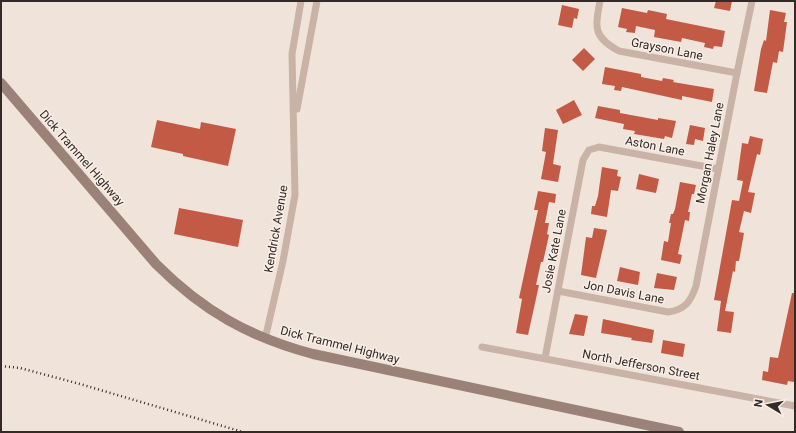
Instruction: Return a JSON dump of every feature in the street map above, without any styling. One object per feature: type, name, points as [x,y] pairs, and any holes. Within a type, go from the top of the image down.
[{"type":"main road","name":"Dick Trammel Highway","points":[[1,83],[156,264],[177,285],[202,305],[228,322],[265,339],[313,354],[679,432]]},
{"type":"street","name":"Kendrick Avenue","points":[[265,339],[283,261],[295,195],[295,121],[292,87],[292,54],[301,1]]},
{"type":"street","name":"Kendrick Avenue","points":[[295,121],[317,1]]},
{"type":"street","name":"Grayson Lane","points":[[600,1],[596,23],[598,35],[606,44],[619,51],[737,73]]},
{"type":"street","name":"Morgan Haley Lane","points":[[685,307],[692,298],[696,286],[752,1]]},
{"type":"street","name":"Aston Lane","points":[[589,150],[599,147],[718,169]]},
{"type":"street","name":"Josie Kate Lane","points":[[545,358],[583,160],[589,150]]},
{"type":"street","name":"Jon Davis Lane","points":[[558,291],[668,312],[677,311],[685,307]]},
{"type":"street","name":"North Jefferson Street","points":[[482,347],[795,406]]},
{"type":"building","points":[[716,1],[732,1],[730,11],[714,8]]},
{"type":"building","points":[[562,5],[579,9],[577,19],[574,18],[572,28],[558,25]]},
{"type":"building","points":[[622,8],[647,13],[648,10],[667,14],[666,19],[725,31],[722,47],[714,46],[713,49],[704,47],[705,43],[682,38],[681,42],[654,37],[655,30],[636,26],[635,33],[626,32],[627,29],[618,27]]},
{"type":"building","points":[[770,10],[786,13],[784,22],[787,22],[783,52],[779,51],[777,63],[773,62],[767,93],[754,91],[761,49],[764,40],[766,41]]},
{"type":"building","points":[[584,48],[595,59],[583,71],[572,60]]},
{"type":"building","points":[[605,67],[641,74],[641,77],[662,81],[663,78],[674,80],[673,82],[714,89],[712,102],[682,96],[682,100],[622,87],[621,91],[614,90],[615,86],[602,84]]},
{"type":"building","points":[[574,100],[582,115],[563,124],[556,110]]},
{"type":"building","points":[[598,106],[620,110],[620,113],[658,120],[658,118],[676,121],[672,138],[665,136],[664,139],[634,134],[635,131],[623,129],[624,124],[595,118]]},
{"type":"building","points":[[157,120],[200,129],[201,122],[236,129],[228,166],[151,147]]},
{"type":"building","points":[[690,125],[705,128],[703,141],[695,139],[694,145],[686,144]]},
{"type":"building","points":[[545,128],[558,130],[553,164],[561,166],[558,182],[541,179],[546,152],[542,151]]},
{"type":"building","points":[[750,136],[763,139],[760,155],[757,154],[748,192],[755,193],[751,213],[744,211],[739,232],[744,233],[739,261],[736,261],[735,272],[733,271],[725,311],[734,312],[731,333],[717,331],[721,301],[714,300],[732,200],[739,201],[743,181],[737,180],[742,143],[748,144]]},
{"type":"building","points":[[602,167],[618,170],[617,176],[621,177],[618,191],[611,190],[607,217],[591,214],[592,206],[595,206],[598,196]]},
{"type":"building","points":[[639,174],[659,179],[656,193],[636,189]]},
{"type":"building","points":[[680,182],[696,185],[694,194],[692,194],[688,212],[690,212],[689,221],[685,220],[678,254],[682,255],[680,264],[661,260],[664,241],[668,242],[671,223],[669,223],[671,214],[673,214],[675,209]]},
{"type":"building","points":[[538,191],[556,194],[555,203],[549,202],[545,223],[549,223],[547,234],[549,235],[536,285],[539,285],[528,335],[516,333],[522,299],[519,298],[538,210],[534,210]]},
{"type":"building","points":[[179,208],[243,220],[238,247],[174,234]]},
{"type":"building","points":[[594,228],[607,230],[596,278],[581,275],[586,237],[592,238]]},
{"type":"building","points":[[620,267],[640,272],[638,285],[617,281]]},
{"type":"building","points":[[657,273],[677,277],[674,290],[654,288]]},
{"type":"building","points":[[792,293],[795,293],[794,382],[788,381],[787,385],[762,380],[763,371],[768,372],[770,357],[778,358]]},
{"type":"building","points":[[575,314],[588,316],[584,336],[569,334]]},
{"type":"building","points":[[603,319],[654,330],[652,343],[601,333]]},
{"type":"building","points":[[663,340],[685,344],[683,357],[661,353]]},
{"type":"railway","points":[[1,366],[20,368],[80,384],[243,432]]}]
